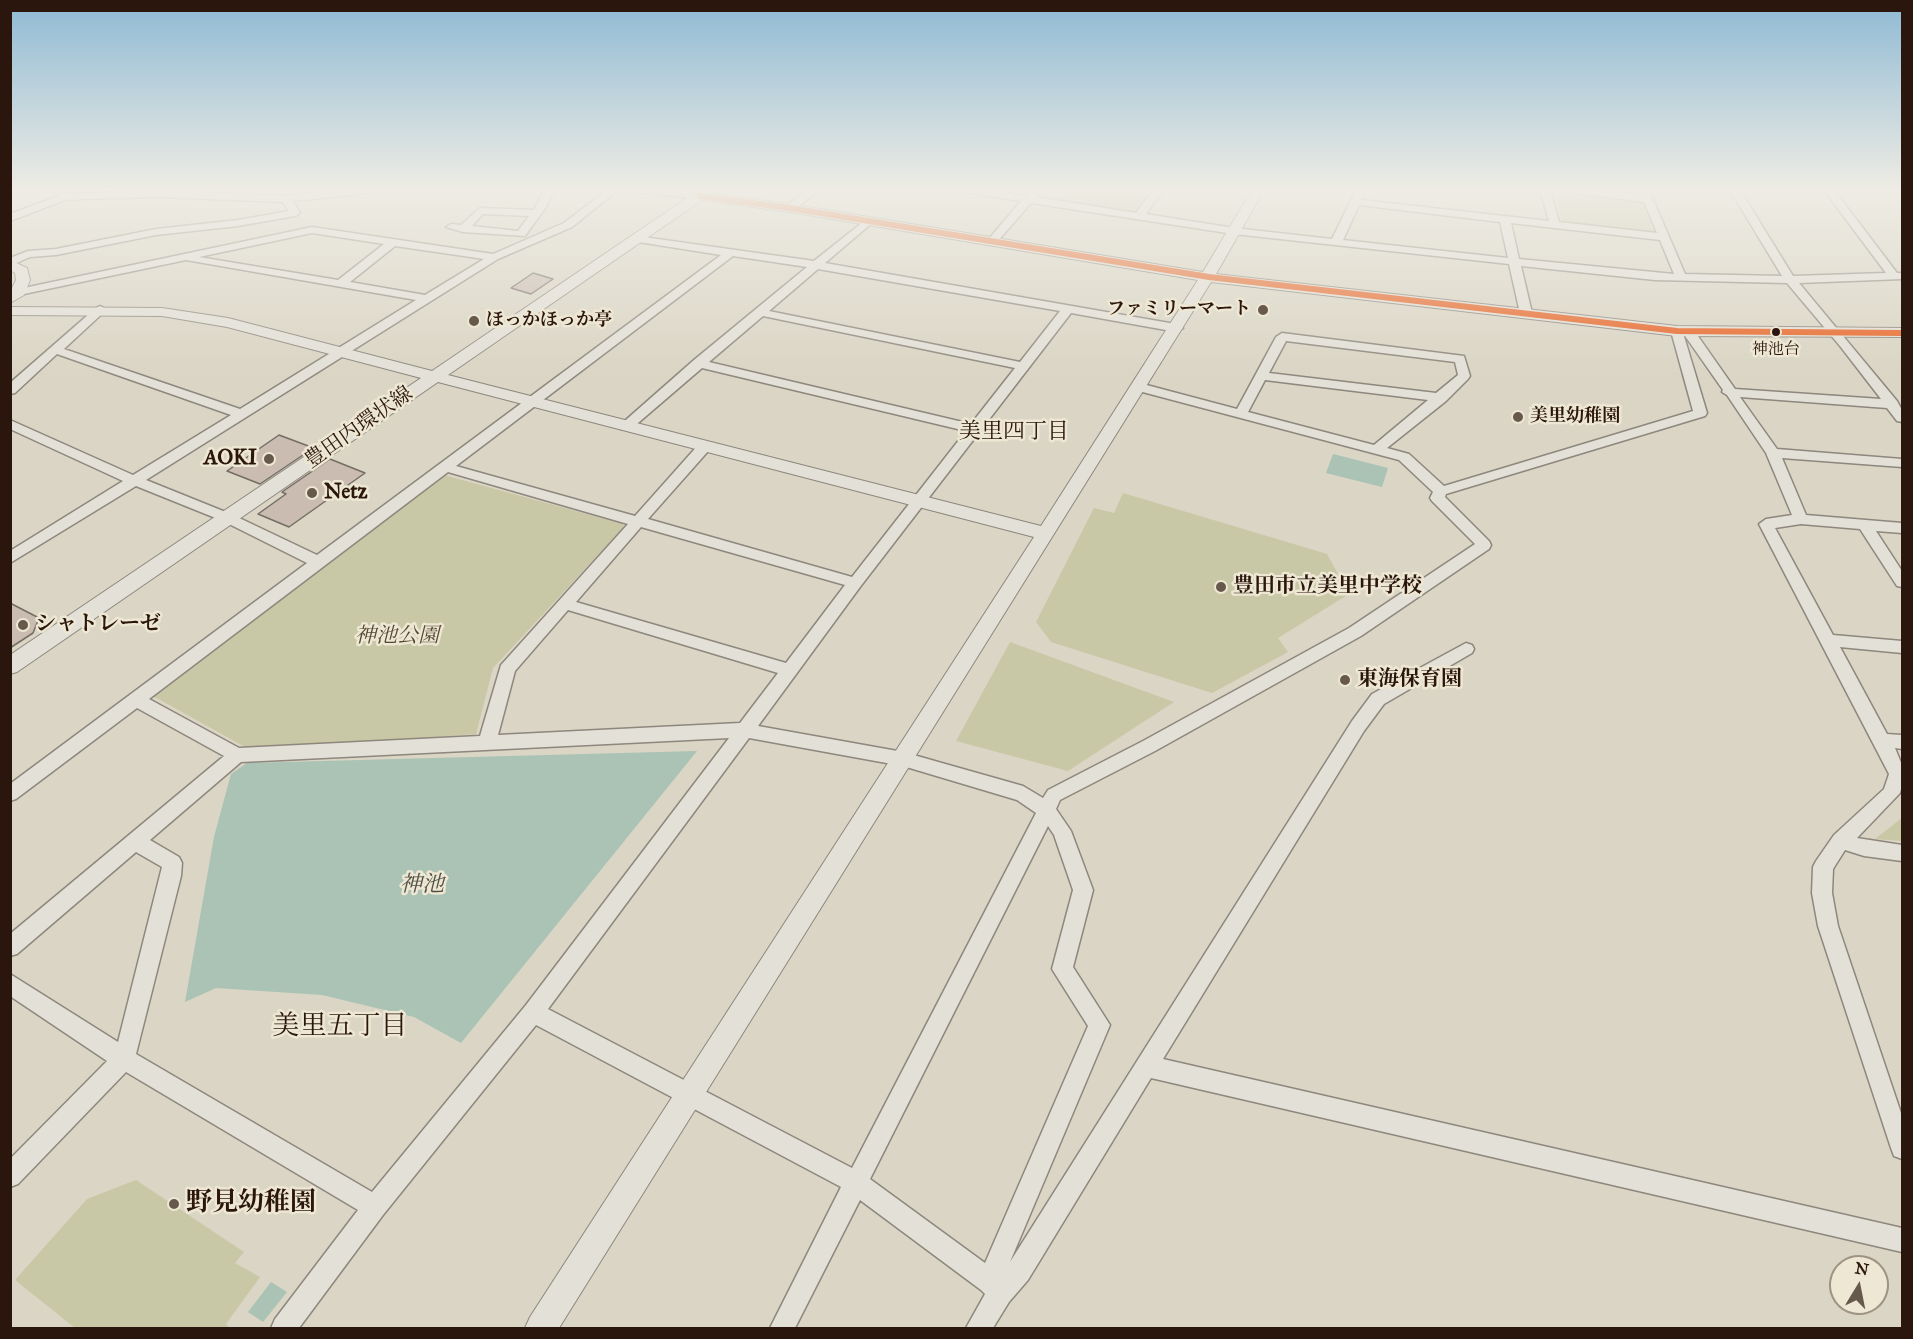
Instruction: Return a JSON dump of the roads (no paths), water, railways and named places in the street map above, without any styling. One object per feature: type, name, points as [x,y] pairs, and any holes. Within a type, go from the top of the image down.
[{"type":"street","points":[[10,264],[28,254],[49,252]]},
{"type":"street","points":[[184,258],[187,252]]},
{"type":"street","points":[[15,296],[209,252]]},
{"type":"street","points":[[341,284],[380,252]]},
{"type":"street","points":[[464,252],[494,257]]},
{"type":"street","points":[[10,558],[494,257],[505,252]]},
{"type":"street","name":"豊田内環状線","points":[[10,666],[616,252]]},
{"type":"street","points":[[727,252],[816,265],[1177,328]]},
{"type":"street","points":[[626,426],[831,252]]},
{"type":"street","points":[[1061,252],[1209,277],[1683,332],[1902,333]]},
{"type":"street","points":[[542,1329],[1177,328],[1222,252]]},
{"type":"street","points":[[1429,252],[1655,277],[1790,280],[1898,276]]},
{"type":"street","points":[[1512,252],[1526,313]]},
{"type":"street","points":[[1670,252],[1681,278]]},
{"type":"street","points":[[1773,252],[1790,280],[1902,418]]},
{"type":"street","points":[[1879,252],[1898,276]]},
{"type":"street","points":[[10,794],[730,253]]},
{"type":"street","points":[[184,258],[429,299]]},
{"type":"street","points":[[10,264],[22,271],[23,280],[15,296]]},
{"type":"street","points":[[10,390],[100,310]]},
{"type":"street","points":[[10,311],[100,310],[162,312],[197,317],[345,351],[1046,534]]},
{"type":"street","points":[[284,1329],[375,1207],[533,1012],[855,583],[921,501],[1067,310]]},
{"type":"street","points":[[759,312],[1024,366]]},
{"type":"street","points":[[1683,332],[1773,453],[1801,519]]},
{"type":"street","points":[[782,1329],[1054,795],[1149,746],[1355,632],[1484,545],[1437,498],[1441,491],[1700,413],[1683,332]]},
{"type":"street","points":[[1241,413],[1282,337],[1460,359],[1464,376],[1378,449]]},
{"type":"street","points":[[56,350],[242,414]]},
{"type":"street","points":[[698,363],[975,429]]},
{"type":"street","points":[[1262,376],[1440,398]]},
{"type":"street","points":[[1139,387],[1378,449],[1404,458],[1441,491]]},
{"type":"street","points":[[1728,392],[1892,404]]},
{"type":"street","points":[[10,424],[135,481],[228,518],[318,562]]},
{"type":"street","points":[[487,742],[507,669],[705,446]]},
{"type":"street","points":[[1773,453],[1902,463]]},
{"type":"street","points":[[445,467],[855,583]]},
{"type":"street","points":[[1902,528],[1801,519],[1766,524],[1898,774],[1896,786],[1841,841],[1823,867],[1822,893],[1828,926],[1902,1148]]},
{"type":"street","points":[[1865,525],[1902,582]]},
{"type":"street","points":[[10,541],[26,549]]},
{"type":"street","points":[[565,604],[790,670]]},
{"type":"street","points":[[1828,640],[1902,647]]},
{"type":"street","points":[[995,1287],[1019,1271],[1358,726],[1378,699],[1466,649]]},
{"type":"street","points":[[136,700],[237,755],[744,730],[903,759],[1023,794],[1047,811],[1062,831],[1083,890],[1062,969],[1099,1025],[979,1329]]},
{"type":"street","points":[[1882,740],[1902,742]]},
{"type":"street","points":[[10,947],[237,755]]},
{"type":"street","points":[[10,1176],[124,1059],[172,870],[172,863],[135,841]]},
{"type":"street","points":[[1841,841],[1864,848],[1902,853]]},
{"type":"street","points":[[10,984],[124,1059],[375,1207]]},
{"type":"street","points":[[533,1012],[855,1182],[995,1287]]},
{"type":"street","points":[[1146,1066],[1902,1240]]},
{"type":"water","points":[[1333,454],[1388,468],[1382,487],[1326,473]]},
{"type":"water","name":"神池","points":[[697,751],[461,1043],[414,1017],[322,995],[216,988],[185,1002],[214,837],[231,774],[247,763]]},
{"type":"water","points":[[271,1282],[287,1292],[263,1322],[248,1312]]},
{"type":"place","name":"ファミリーマート","points":[[1263,310]]},
{"type":"place","name":"ほっかほっか亭","points":[[474,321]]},
{"type":"place","name":"神池台","points":[[1776,332]]},
{"type":"place","name":"美里幼稚園","points":[[1518,417]]},
{"type":"place","name":"AOKI","points":[[269,459]]},
{"type":"place","name":"Netz","points":[[312,493]]},
{"type":"place","name":"豊田市立美里中学校","points":[[1221,587]]},
{"type":"place","name":"シャトレーゼ","points":[[23,625]]},
{"type":"place","name":"東海保育園","points":[[1345,680]]},
{"type":"place","name":"野見幼稚園","points":[[174,1204]]},
{"type":"district","name":"美里四丁目","points":[[1014,433]]},
{"type":"district","name":"美里五丁目","points":[[340,1027]]},
{"type":"park label","name":"神池公園","points":[[397,637]]}]
